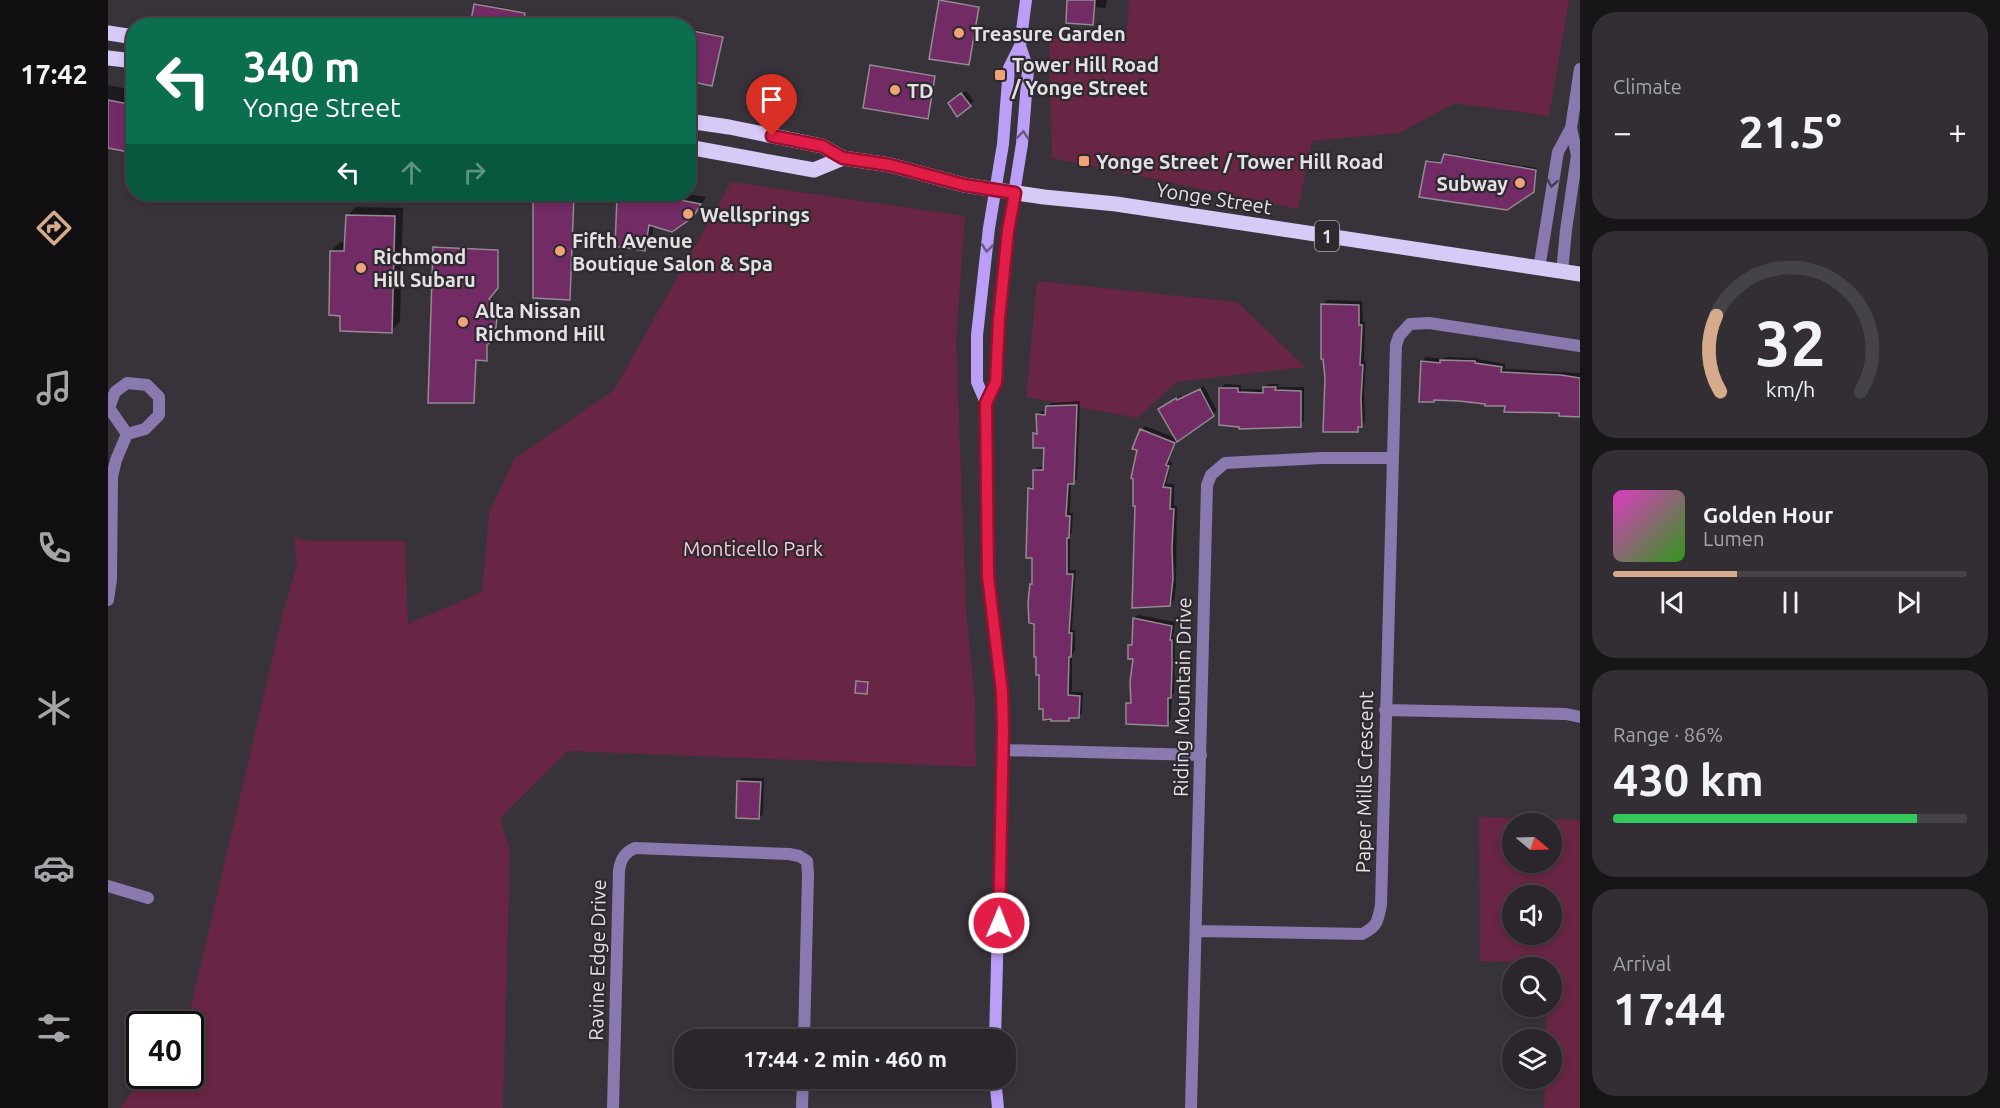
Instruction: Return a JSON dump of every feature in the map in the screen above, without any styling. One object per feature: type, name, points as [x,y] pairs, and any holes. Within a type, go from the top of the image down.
[{"type":"main road","points":[[108,33],[126,36]]},
{"type":"main road","points":[[108,58],[126,60]]},
{"type":"main road","name":"Yonge Street","points":[[696,122],[822,146],[843,158],[890,165],[964,185],[1044,197],[1116,204],[1580,274]]},
{"type":"main road","points":[[696,148],[814,170],[843,158]]},
{"type":"street","points":[[995,1029],[1003,750],[1002,692],[988,576],[986,403],[977,382],[977,335],[989,228],[1003,144],[1009,68],[1020,46],[1026,0]]},
{"type":"street","points":[[986,403],[996,382],[999,319],[1008,231],[1022,144],[1028,70],[1020,46]]},
{"type":"street","points":[[1562,272],[1577,155],[1575,128],[1580,69]]},
{"type":"street","points":[[1539,269],[1557,152],[1575,128]]},
{"type":"street","name":"Paper Mills Crescent","points":[[1196,931],[1362,934],[1372,929],[1378,919],[1381,905],[1395,345],[1399,336],[1410,324],[1429,323],[1580,346]]},
{"type":"street","points":[[127,383],[147,386],[159,397],[159,415],[145,429],[127,434],[109,408],[115,392],[127,383]]},
{"type":"street","points":[[108,600],[111,579],[111,477],[127,434]]},
{"type":"street","name":"Riding Mountain Drive","points":[[1191,1108],[1207,485],[1211,475],[1225,463],[1321,458],[1393,458]]},
{"type":"street","points":[[1385,710],[1566,714],[1580,717]]},
{"type":"street","points":[[1003,750],[1201,755]]},
{"type":"street","name":"Ravine Edge Drive","points":[[613,1108],[619,870],[626,852],[634,848],[789,854],[807,861],[804,1029]]},
{"type":"street","points":[[108,886],[148,898]]},
{"type":"street","points":[[802,1108],[803,1089]]},
{"type":"street","points":[[990,1108],[993,1089]]},
{"type":"street","points":[[995,1089],[998,1108]]},
{"type":"green space","points":[[1129,0],[1569,0],[1549,116],[1455,103],[1399,133],[1312,141],[1298,209],[1052,158],[1049,38],[1126,42]]},
{"type":"green space","name":"Monticello Park","points":[[731,182],[965,216],[956,340],[966,608],[975,702],[976,767],[568,751],[500,818],[510,851],[503,1108],[120,1108],[134,1089],[204,1089],[204,1011],[190,1011],[283,613],[297,565],[294,538],[307,541],[405,541],[408,624],[482,592],[489,514],[514,459],[614,390]]},
{"type":"green space","points":[[1037,281],[1237,302],[1305,367],[1177,382],[1137,418],[1026,397]]},
{"type":"green space","points":[[1479,817],[1502,818],[1502,873],[1562,873],[1562,819],[1580,820],[1580,1108],[1544,1108],[1545,1089],[1562,1089],[1562,1029],[1546,1029],[1547,1017],[1562,1017],[1562,957],[1502,957],[1502,962],[1480,961]]},
{"type":"building","points":[[939,0],[979,7],[969,65],[929,59]]},
{"type":"building","points":[[1067,0],[1095,0],[1093,25],[1066,23]]},
{"type":"building","points":[[474,4],[525,13],[524,18],[471,18]]},
{"type":"building","points":[[696,32],[723,37],[712,86],[696,83]]},
{"type":"building","points":[[870,65],[935,76],[928,119],[863,108]]},
{"type":"building","points":[[961,93],[971,106],[957,117],[948,103]]},
{"type":"building","points":[[108,100],[126,103],[126,151],[108,148]]},
{"type":"building","points":[[1444,154],[1536,170],[1534,192],[1507,210],[1419,197],[1426,161],[1441,163]]},
{"type":"building","points":[[533,201],[574,201],[570,300],[533,298]]},
{"type":"building","points":[[617,201],[685,201],[701,204],[693,217],[672,232],[649,225],[645,251],[615,246]]},
{"type":"building","name":"Richmond Hill Subaru","points":[[346,215],[395,216],[392,333],[340,331],[340,316],[329,315],[330,251],[344,251]]},
{"type":"building","name":"Alta Nissan Richmond Hill","points":[[433,247],[498,250],[498,288],[489,299],[498,307],[495,337],[487,345],[487,361],[476,360],[474,403],[428,403]]},
{"type":"building","points":[[1321,304],[1359,305],[1359,325],[1362,325],[1360,365],[1363,365],[1362,427],[1358,427],[1358,432],[1323,432],[1325,378],[1323,359],[1321,359]]},
{"type":"building","points":[[1440,360],[1475,361],[1475,363],[1502,367],[1501,372],[1580,378],[1580,417],[1559,416],[1559,413],[1504,412],[1505,406],[1485,406],[1485,404],[1459,401],[1419,402],[1421,361],[1440,363]]},
{"type":"building","points":[[1263,387],[1301,391],[1301,427],[1239,429],[1239,427],[1219,425],[1219,388],[1238,388],[1238,392],[1263,393]]},
{"type":"building","points":[[1200,389],[1214,416],[1177,442],[1158,409],[1176,398],[1177,400]]},
{"type":"building","points":[[1077,405],[1074,484],[1068,484],[1066,516],[1070,516],[1069,538],[1067,538],[1067,574],[1073,574],[1068,695],[1080,696],[1079,718],[1069,718],[1069,721],[1051,721],[1051,719],[1043,720],[1043,709],[1039,709],[1039,675],[1036,675],[1036,657],[1034,657],[1034,624],[1029,623],[1028,602],[1030,584],[1032,584],[1032,558],[1026,558],[1028,488],[1033,489],[1033,470],[1043,470],[1044,448],[1033,448],[1033,433],[1037,434],[1036,414],[1045,415],[1046,406]]},
{"type":"building","points":[[1140,429],[1175,443],[1166,465],[1169,466],[1163,487],[1171,488],[1170,509],[1174,509],[1173,579],[1170,606],[1132,608],[1135,506],[1133,506],[1133,479],[1131,478],[1137,450],[1132,449]]},
{"type":"building","points":[[1133,618],[1172,626],[1170,640],[1172,640],[1171,698],[1168,698],[1168,726],[1126,724],[1126,703],[1131,703],[1130,682],[1133,659],[1128,659],[1128,645],[1132,645]]},
{"type":"building","points":[[856,681],[868,682],[867,694],[855,693]]},
{"type":"building","points":[[737,781],[761,782],[759,819],[736,818]]},
{"type":"place","name":"Treasure Garden","points":[[959,33]]},
{"type":"place","name":"Tower Hill Road / Yonge Street","points":[[1000,75]]},
{"type":"place","name":"TD","points":[[895,90]]},
{"type":"place","name":"Yonge Street / Tower Hill Road","points":[[1084,161]]},
{"type":"place","name":"Subway","points":[[1520,183]]},
{"type":"place","name":"Wellsprings","points":[[688,214]]},
{"type":"place","name":"Fifth Avenue Boutique Salon & Spa","points":[[560,251]]},
{"type":"place","name":"Richmond Hill Subaru","points":[[361,268]]},
{"type":"place","name":"Alta Nissan Richmond Hill","points":[[463,322]]},
{"type":"route","points":[[772,136],[822,146],[843,158],[890,165],[964,185],[1015,193],[1008,231],[999,319],[996,382],[986,403],[988,576],[1002,692],[1003,731],[999,923]]}]
